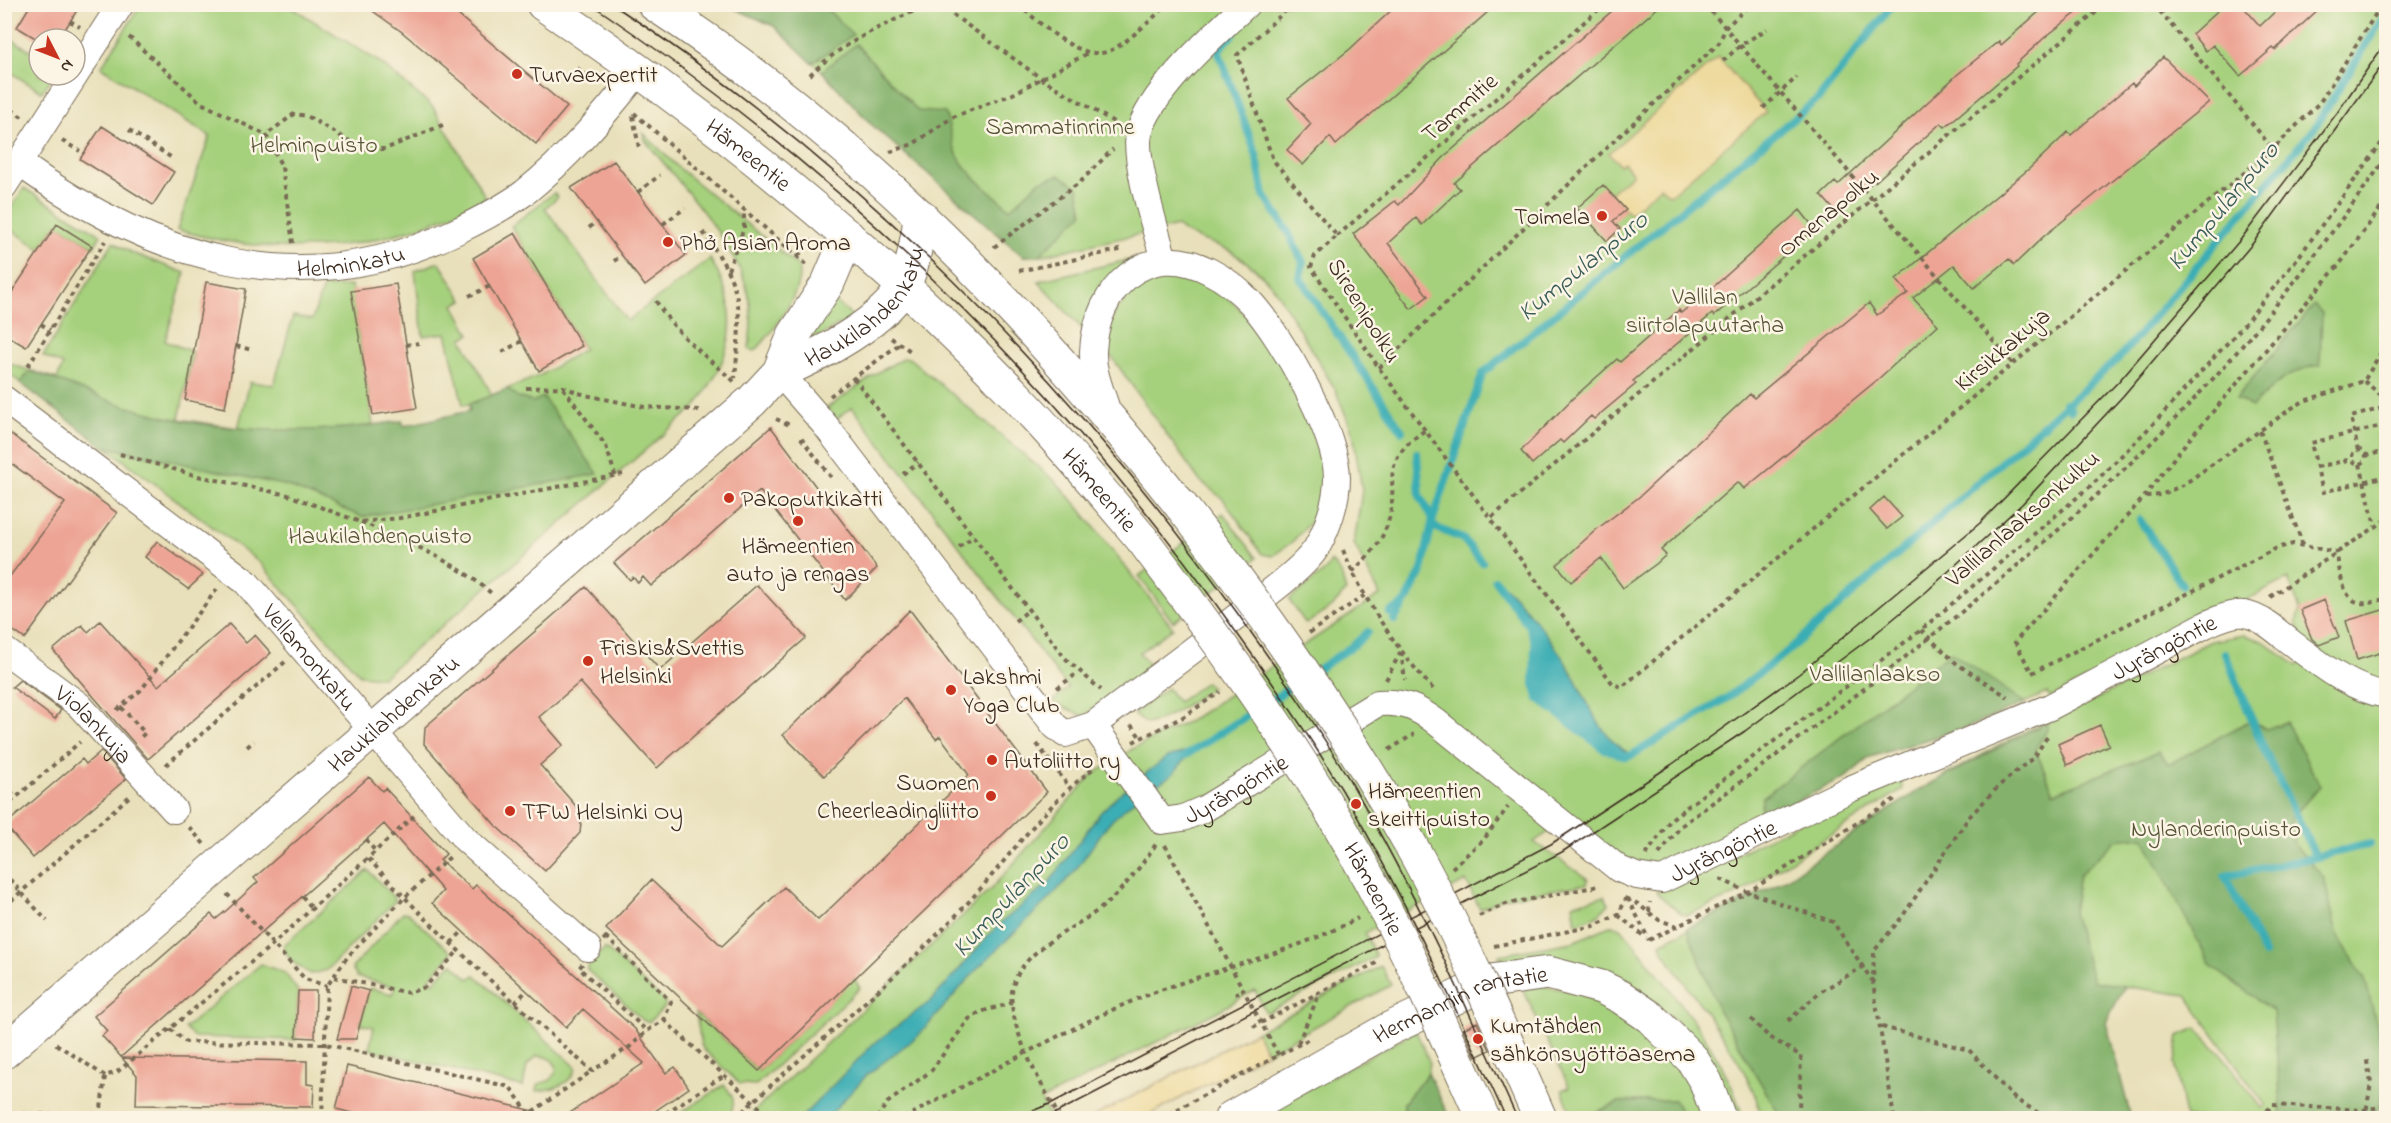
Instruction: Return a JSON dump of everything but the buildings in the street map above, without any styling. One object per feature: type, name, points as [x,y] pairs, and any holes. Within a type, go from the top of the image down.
[{"type":"main road","name":"Hämeentie","points":[[543,4],[639,70],[751,155],[904,286],[1020,399],[1142,539],[1243,676],[1324,801],[1373,886],[1412,963],[1483,1119]]},
{"type":"main road","points":[[654,4],[789,103],[921,216],[978,271],[1109,416],[1182,507],[1287,646],[1369,773],[1418,859],[1464,949],[1540,1119]]},
{"type":"main road","name":"Haukilahdenkatu","points":[[779,372],[815,358],[862,328],[872,321],[904,286],[910,273],[921,216]]},
{"type":"main road","name":"Haukilahdenkatu","points":[[4,1052],[742,410],[779,372],[794,335],[828,283],[848,236]]},
{"type":"main road","name":"Hermannin rantatie","points":[[1231,1119],[1389,1029],[1490,981],[1548,973],[1601,987],[1650,1017],[1692,1059],[1706,1082],[1719,1119]]},
{"type":"street","points":[[4,186],[122,4]]},
{"type":"street","points":[[1162,251],[1134,134],[1163,90],[1247,4]]},
{"type":"street","name":"Helminkatu","points":[[19,163],[119,224],[176,249],[222,261],[273,268],[322,267],[396,255],[436,241],[490,215],[546,175],[616,99],[639,70]]},
{"type":"street","points":[[1109,416],[1095,373],[1093,353],[1098,317],[1106,299],[1117,286],[1162,251]]},
{"type":"street","points":[[779,372],[801,418],[1059,731],[1065,734],[1093,725],[1276,587],[1316,549],[1334,504],[1337,476],[1330,442],[1313,400],[1254,306],[1241,293],[1210,271],[1162,251]]},
{"type":"street","name":"Vellamonkatu","points":[[4,399],[246,582],[465,839],[588,948]]},
{"type":"street","name":"Jyrängöntie","points":[[1093,725],[1162,821],[1183,818],[1204,808],[1378,703],[1397,702],[1420,710],[1638,883],[1662,880],[1687,870],[1850,789],[2043,722],[2205,625],[2225,617],[2244,614],[2276,631],[2330,671],[2354,685],[2386,695]]},
{"type":"street","name":"Violankuja","points":[[4,650],[79,705],[174,810]]},
{"type":"path","points":[[810,75],[849,44],[930,4]]},
{"type":"path","points":[[938,4],[1042,80],[1134,134],[1080,182],[994,247]]},
{"type":"path","points":[[1018,4],[1053,34],[1088,53]]},
{"type":"path","points":[[890,152],[913,144],[953,117],[1042,80],[1088,53],[1111,51],[1168,4]]},
{"type":"path","name":"Sireenipolku","points":[[1293,4],[1237,55],[1273,160],[1337,236],[1315,256],[1311,267],[1379,368],[1492,517]]},
{"type":"path","name":"Tammitie","points":[[1337,236],[1605,4]]},
{"type":"path","points":[[1705,4],[2012,363]]},
{"type":"path","points":[[1379,368],[1598,156],[1719,43],[1726,27],[1751,4]]},
{"type":"path","name":"Omenapolku","points":[[1492,517],[2106,4]]},
{"type":"path","points":[[2154,4],[2273,149]]},
{"type":"path","name":"Kirsikkakuja","points":[[1492,517],[1613,684],[1622,687],[2273,149],[2320,102],[2382,4]]},
{"type":"path","points":[[1723,61],[1741,45],[1767,28]]},
{"type":"path","points":[[122,32],[140,45],[185,91],[201,103],[266,135],[282,168],[292,234]]},
{"type":"path","points":[[577,68],[616,99]]},
{"type":"path","points":[[1762,108],[1797,77]]},
{"type":"path","points":[[4,104],[28,122]]},
{"type":"path","points":[[639,148],[631,111],[814,271]]},
{"type":"path","points":[[266,135],[294,114],[307,116],[363,149],[385,149],[443,125]]},
{"type":"path","points":[[129,130],[172,158]]},
{"type":"path","name":"Vallilanlaaksonkulku","points":[[1638,883],[1657,836],[1671,819],[1921,630],[2092,484],[2156,421],[2242,327],[2293,264],[2386,137]]},
{"type":"path","points":[[1489,947],[1571,932],[1594,926],[1618,915],[1663,847],[1681,826],[1930,638],[2094,498],[2197,396],[2289,289],[2386,158]]},
{"type":"path","points":[[638,192],[660,175]]},
{"type":"path","points":[[2336,552],[2303,545],[2277,548],[2032,673],[2015,642],[2145,496],[2180,450],[2342,261],[2386,201]]},
{"type":"path","points":[[663,224],[685,208]]},
{"type":"path","points":[[728,270],[744,228],[744,208]]},
{"type":"path","points":[[589,228],[596,222]]},
{"type":"path","points":[[656,301],[664,315],[693,347],[735,382],[740,310],[733,280],[704,232]]},
{"type":"path","points":[[28,366],[109,235]]},
{"type":"path","points":[[1019,271],[1162,251]]},
{"type":"path","points":[[615,261],[622,255]]},
{"type":"path","points":[[75,272],[82,276]]},
{"type":"path","points":[[469,296],[490,286]]},
{"type":"path","points":[[41,324],[50,330]]},
{"type":"path","points":[[890,337],[912,352]]},
{"type":"path","points":[[502,352],[522,341]]},
{"type":"path","points":[[406,345],[419,343]]},
{"type":"path","points":[[2145,496],[2161,495],[2183,485],[2304,401],[2364,381],[2386,344]]},
{"type":"path","points":[[801,418],[899,345]]},
{"type":"path","points":[[236,346],[252,350]]},
{"type":"path","points":[[854,378],[1065,658],[1118,706],[1141,738]]},
{"type":"path","points":[[2364,381],[2386,399]]},
{"type":"path","points":[[526,388],[563,387],[585,395],[644,407],[667,410],[703,410]]},
{"type":"path","points":[[563,387],[606,446],[617,483]]},
{"type":"path","points":[[2358,451],[2351,417],[2386,407]]},
{"type":"path","points":[[2386,425],[2311,443],[2323,492],[2386,477]]},
{"type":"path","points":[[1352,572],[1370,555],[1386,529],[1390,514],[1395,459],[1405,445],[1425,430]]},
{"type":"path","points":[[2260,431],[2303,545]]},
{"type":"path","points":[[2364,449],[2365,456],[2367,462],[2353,465],[2350,453],[2364,449]]},
{"type":"path","points":[[2365,456],[2386,452]]},
{"type":"path","points":[[117,453],[198,476],[288,495],[419,546],[461,571],[490,592],[509,614]]},
{"type":"path","points":[[2317,467],[2352,459]]},
{"type":"path","points":[[903,474],[918,462]]},
{"type":"path","points":[[2360,464],[2375,526]]},
{"type":"path","points":[[360,522],[400,518],[627,474]]},
{"type":"path","points":[[2244,614],[2386,520]]},
{"type":"path","points":[[959,547],[974,536]]},
{"type":"path","points":[[1341,545],[1352,572],[1401,651]]},
{"type":"path","points":[[2336,552],[2345,591],[2356,603],[2366,605],[2386,598]]},
{"type":"path","points":[[4,808],[141,690],[216,590]]},
{"type":"path","points":[[1015,621],[1029,610]]},
{"type":"path","points":[[1894,1119],[1874,983],[1874,951],[1902,917],[1969,817],[2001,784],[2034,756],[2043,722],[1957,664],[1921,630]]},
{"type":"path","points":[[121,707],[145,734],[142,736]]},
{"type":"path","points":[[247,747],[254,741]]},
{"type":"path","points":[[736,1119],[934,937],[963,908],[1069,787],[1103,761]]},
{"type":"path","points":[[4,785],[16,798]]},
{"type":"path","points":[[1649,940],[1748,892],[1896,798]]},
{"type":"path","points":[[1449,870],[1459,864],[1484,839],[1506,809]]},
{"type":"path","points":[[105,1076],[117,1072],[273,945],[401,827]]},
{"type":"path","points":[[1060,1119],[1027,1053],[1012,1003],[1019,974],[1035,953],[1109,902],[1161,838],[1279,1056]]},
{"type":"path","points":[[366,839],[375,850]]},
{"type":"path","points":[[322,1119],[327,986],[348,956],[404,898],[453,855]]},
{"type":"path","points":[[368,858],[404,898],[451,943],[592,1071]]},
{"type":"path","points":[[4,873],[47,921]]},
{"type":"path","points":[[1638,883],[1649,912],[1659,920],[1678,927]]},
{"type":"path","points":[[1638,883],[1649,912]]},
{"type":"path","points":[[1638,883],[1649,940]]},
{"type":"path","points":[[1748,892],[1833,922],[1874,983]]},
{"type":"path","points":[[226,893],[305,979],[327,986]]},
{"type":"path","points":[[302,896],[313,909]]},
{"type":"path","points":[[904,1119],[1027,1053],[1124,1005],[1324,936],[1365,915]]},
{"type":"path","points":[[1618,915],[1649,940]]},
{"type":"path","points":[[451,943],[462,932]]},
{"type":"path","points":[[524,1119],[631,1046],[647,1031],[664,1020],[671,1002],[606,937],[579,968],[647,1031]]},
{"type":"path","points":[[334,976],[409,993],[425,987],[459,950]]},
{"type":"path","points":[[1788,1021],[1820,992],[1864,966]]},
{"type":"path","points":[[515,1003],[527,990]]},
{"type":"path","points":[[1235,994],[1244,990]]},
{"type":"path","points":[[1298,1045],[1321,992]]},
{"type":"path","points":[[877,1119],[887,1102],[931,1071],[969,1019],[980,1012],[1012,1003]]},
{"type":"path","points":[[1751,1019],[1768,1036],[1801,1056],[1799,1110],[1802,1119]]},
{"type":"path","points":[[664,1020],[771,1119]]},
{"type":"path","points":[[1253,1027],[1261,1023]]},
{"type":"path","points":[[1882,1027],[1969,1050],[2015,1099],[2048,1119]]},
{"type":"path","points":[[170,1029],[186,1042],[325,1044],[510,1086],[529,1114]]},
{"type":"path","points":[[56,1044],[105,1076]]},
{"type":"path","points":[[2365,1119],[2371,1083],[2366,1056]]},
{"type":"path","points":[[100,1117],[105,1076]]},
{"type":"path","points":[[658,1119],[723,1076]]},
{"type":"path","points":[[1046,1091],[1054,1088]]},
{"type":"path","points":[[2261,1119],[2272,1105],[2367,1109],[2386,1106]]},
{"type":"path","points":[[4,1113],[164,1119]]},
{"type":"green space","name":"Helminpuisto","points":[[141,5],[288,5],[378,61],[433,107],[486,198],[448,216],[410,230],[372,240],[335,246],[297,248],[258,246],[218,240],[177,230],[210,136],[101,67]]},
{"type":"green space","points":[[727,5],[2386,5],[2386,1118],[2185,1118],[2175,1063],[2179,1036],[2196,1028],[2223,1056],[2262,1108],[2266,1106],[2186,995],[2059,977],[1885,1118],[1762,1118],[1756,1097],[1734,1054],[1663,951],[1661,943],[1777,885],[1921,789],[2025,731],[2092,701],[2211,641],[2244,635],[2263,641],[2297,666],[2308,650],[2296,622],[2300,610],[2288,579],[2050,698],[2047,693],[1970,726],[1870,757],[1846,777],[1780,808],[1678,864],[1652,869],[1633,866],[1571,817],[1534,842],[1588,879],[1587,884],[1504,898],[1480,909],[1466,881],[1365,933],[1376,957],[1266,1013],[1255,990],[1041,1100],[1050,1118],[747,1118],[991,889],[1092,775],[1134,748],[1191,720],[1380,595],[1354,544],[1362,490],[1353,433],[1335,389],[1275,289],[1259,273],[1228,250],[1195,237],[1177,226],[1039,256],[1023,256],[873,126],[822,71],[774,26]]},
{"type":"green space","points":[[727,5],[823,5],[853,35],[812,63],[774,26]]},
{"type":"green space","points":[[5,35],[27,49],[27,83],[5,69]]},
{"type":"green space","points":[[856,44],[918,111],[945,113],[953,145],[962,163],[1010,209],[1040,181],[1060,175],[1078,187],[1083,213],[1039,256],[1023,256],[873,126],[822,71]]},
{"type":"green space","points":[[34,87],[46,87],[42,92]]},
{"type":"green space","points":[[643,133],[680,169],[797,265],[799,274],[793,297],[770,334],[755,351],[749,349],[750,304],[740,270],[717,231],[645,140]]},
{"type":"green space","points":[[24,188],[101,235],[94,247],[57,224],[40,249],[5,225],[4,219]]},
{"type":"green space","name":"Haukilahdenpuisto","points":[[554,193],[558,197],[545,208],[627,321],[710,259],[728,298],[730,335],[725,353],[708,389],[695,407],[383,677],[360,675],[259,562],[5,371],[4,362],[57,379],[63,365],[43,356],[113,242],[132,253],[185,273],[165,341],[193,352],[179,419],[238,428],[250,382],[274,385],[293,316],[312,320],[323,287],[351,286],[373,425],[402,421],[404,426],[470,411],[469,404],[463,405],[446,333],[423,336],[415,271],[439,262],[463,300],[454,305],[470,334],[462,339],[492,395],[541,375],[584,349],[511,226]]},
{"type":"green space","points":[[1133,259],[1083,330],[1038,281]]},
{"type":"green space","points":[[1171,277],[1204,282],[1220,290],[1245,314],[1274,352],[1307,406],[1328,469],[1322,520],[1313,519],[1293,541],[1273,556],[1262,554],[1223,499],[1199,480],[1104,346],[1112,320],[1126,300],[1145,285]]},
{"type":"green space","points":[[833,300],[853,317],[799,348]]},
{"type":"green space","points":[[2314,305],[2322,313],[2320,365],[2291,375],[2267,392],[2252,407],[2236,398]]},
{"type":"green space","points":[[904,358],[909,358],[1055,481],[1077,505],[1173,628],[1139,653],[1151,667],[1083,716],[1052,702],[1068,688],[852,407],[835,420],[827,408],[880,371]]},
{"type":"green space","points":[[30,371],[125,406],[159,415],[193,422],[263,430],[333,429],[402,421],[404,426],[470,411],[469,404],[507,389],[518,397],[533,402],[543,397],[598,474],[362,517],[287,486],[103,446],[20,383]]},
{"type":"green space","points":[[1223,513],[1257,558],[1173,622],[1139,576]]},
{"type":"green space","points":[[1331,561],[1341,573],[1346,591],[1333,606],[1306,624],[1289,600],[1326,570]]},
{"type":"green space","points":[[1951,652],[2025,703],[1970,726],[1870,757],[1846,777],[1760,819],[1762,798]]},
{"type":"green space","points":[[1206,682],[1211,688],[1164,718],[1147,724],[1133,714],[1167,688],[1178,702]]},
{"type":"green space","name":"Nylanderinpuisto","points":[[2251,720],[2266,729],[2286,722],[2320,786],[2291,819],[2294,844],[2324,878],[2337,934],[2365,979],[2381,1041],[2385,1087],[2374,1118],[2282,1118],[2273,1011],[2211,966],[2143,837],[2116,840],[2079,875],[2073,913],[2093,981],[2125,986],[2106,1022],[2131,1118],[1781,1118],[1718,1009],[1687,928],[1777,885],[1921,789],[2047,722],[2047,731],[2035,749],[2054,793],[2158,752],[2169,764]]},
{"type":"green space","points":[[1893,776],[1901,780],[1903,789],[1738,894],[1687,915],[1682,914],[1657,891],[1687,882],[1743,851]]},
{"type":"green space","points":[[368,870],[396,900],[327,970],[311,974],[298,966],[287,955],[284,945]]},
{"type":"green space","points":[[1604,896],[1609,904],[1598,915],[1576,924],[1573,904]]},
{"type":"green space","points":[[403,912],[408,913],[452,953],[429,979],[433,983],[452,963],[469,979],[475,975],[576,1067],[571,1078],[561,1085],[536,1091],[539,1084],[551,1080],[557,1069],[552,1060],[547,1057],[537,1056],[527,1065],[523,1087],[369,1049],[374,1027],[360,1024],[370,988],[392,994],[395,987],[357,977],[352,968]]},
{"type":"green space","points":[[1612,925],[1621,928],[1696,1024],[1724,1070],[1743,1118],[1735,1118],[1732,1108],[1695,1039],[1655,1003],[1506,966],[1499,955],[1573,942]]},
{"type":"green space","points":[[605,948],[665,1002],[665,1007],[649,1022],[644,1021],[587,970],[589,964]]},
{"type":"green space","points":[[261,964],[285,973],[298,991],[296,1040],[194,1037],[185,1028]]},
{"type":"green space","points":[[1381,966],[1391,985],[1267,1053],[1256,1032]]},
{"type":"green space","points":[[854,978],[860,988],[756,1085],[740,1084],[704,1050],[701,1044],[696,1013],[759,1071]]},
{"type":"green space","points":[[1540,986],[1580,992],[1655,1035],[1688,1075],[1707,1118],[1684,1118],[1674,1100],[1619,1102],[1583,1118],[1573,1118],[1562,1090],[1569,1087],[1523,989]]},
{"type":"green space","points":[[1416,1031],[1430,1063],[1428,1073],[1404,1103],[1403,1118],[1255,1118]]},
{"type":"green space","points":[[1428,1073],[1450,1118],[1403,1118],[1404,1103]]},
{"type":"green space","points":[[724,1085],[733,1101],[728,1118],[673,1118]]},
{"type":"green space","points":[[1674,1100],[1684,1118],[1583,1118],[1619,1102]]},
{"type":"sand","points":[[1718,57],[1766,112],[1670,195],[1660,187],[1630,214],[1610,193],[1633,174],[1624,162],[1620,165],[1609,153]]},
{"type":"sand","points":[[1256,1032],[1267,1053],[1143,1118],[1091,1118]]},
{"type":"water","points":[[1495,580],[1504,586],[1534,618],[1566,663],[1601,726],[1609,737],[1632,755],[1626,757],[1604,749],[1538,698],[1534,683],[1535,643],[1529,626]]},
{"type":"water","points":[[1193,750],[1173,774],[1132,802],[1108,824],[1075,871],[979,967],[919,1035],[867,1075],[827,1118],[801,1118],[873,1044],[932,1000],[997,926],[1048,884],[1100,813],[1119,794],[1167,757]]},
{"type":"waterway","name":"Kumpulanpuro","points":[[1390,613],[1406,602],[1422,570],[1433,519],[1483,373],[1819,98],[1893,4]]},
{"type":"waterway","points":[[1495,580],[1529,626],[1535,643],[1534,683],[1538,698],[1604,749],[1626,757],[1632,755],[1727,698],[1788,651],[2120,357],[2313,130],[2386,13]]},
{"type":"waterway","points":[[1234,33],[1218,50],[1256,154],[1264,195],[1287,230],[1303,262],[1300,278],[1402,431]]},
{"type":"waterway","points":[[2065,403],[2071,410]]},
{"type":"waterway","points":[[1417,453],[1420,496],[1433,519]]},
{"type":"waterway","points":[[2140,520],[2182,585]]},
{"type":"waterway","points":[[1432,526],[1463,539],[1482,562]]},
{"type":"waterway","points":[[1394,620],[1403,606]]},
{"type":"waterway","name":"Kumpulanpuro","points":[[1314,672],[1354,645],[1368,632]]},
{"type":"waterway","points":[[2225,653],[2262,745],[2316,857],[2225,876],[2264,954]]},
{"type":"waterway","name":"Kumpulanpuro","points":[[1269,702],[1301,680]]},
{"type":"waterway","name":"Kumpulanpuro","points":[[1186,755],[1256,710]]},
{"type":"waterway","points":[[2316,857],[2370,844]]},
{"type":"tram line","points":[[591,4],[683,69],[772,137],[857,210],[939,286],[1018,365],[1093,448],[1164,535],[1231,625],[1288,706],[1342,790],[1408,911],[1506,1118]]},
{"type":"tram line","points":[[612,4],[702,67],[789,134],[872,205],[952,280],[1029,359],[1102,441],[1172,526],[1282,676],[1352,784],[1418,907],[1517,1118]]},
{"type":"tram line","points":[[1015,1118],[1052,1103],[1551,844],[1671,765],[1799,674],[1980,523],[2119,381],[2241,239],[2337,113],[2386,42]]},
{"type":"tram line","points":[[1046,1118],[1562,852],[1745,731],[1870,638],[1926,592],[2022,504],[2123,396],[2253,243],[2386,60]]},
{"type":"place","name":"Turvaexpertit","points":[[517,74]]},
{"type":"place","name":"Toimela","points":[[1602,216]]},
{"type":"place","name":"Phở Asian Aroma","points":[[668,242]]},
{"type":"place","name":"Pakoputkikatti","points":[[729,498]]},
{"type":"place","name":"Hämeentien auto ja rengas","points":[[798,521]]},
{"type":"place","name":"Friskis&Svettis Helsinki","points":[[588,661]]},
{"type":"place","name":"Lakshmi Yoga Club","points":[[951,690]]},
{"type":"place","name":"Autoliitto ry","points":[[992,760]]},
{"type":"place","name":"Suomen Cheerleadingliitto","points":[[991,796]]},
{"type":"place","name":"Hämeentien skeittipuisto","points":[[1356,804]]},
{"type":"place","name":"TFW Helsinki Oy","points":[[510,811]]},
{"type":"place","name":"Kumtähden sähkönsyöttöasema","points":[[1478,1039]]},
{"type":"park label","name":"Sammatinrinne","points":[[1060,126]]},
{"type":"park label","name":"Vallilan siirtolapuutarha","points":[[1705,310]]},
{"type":"park label","name":"Vallilanlaakso","points":[[1875,673]]}]
